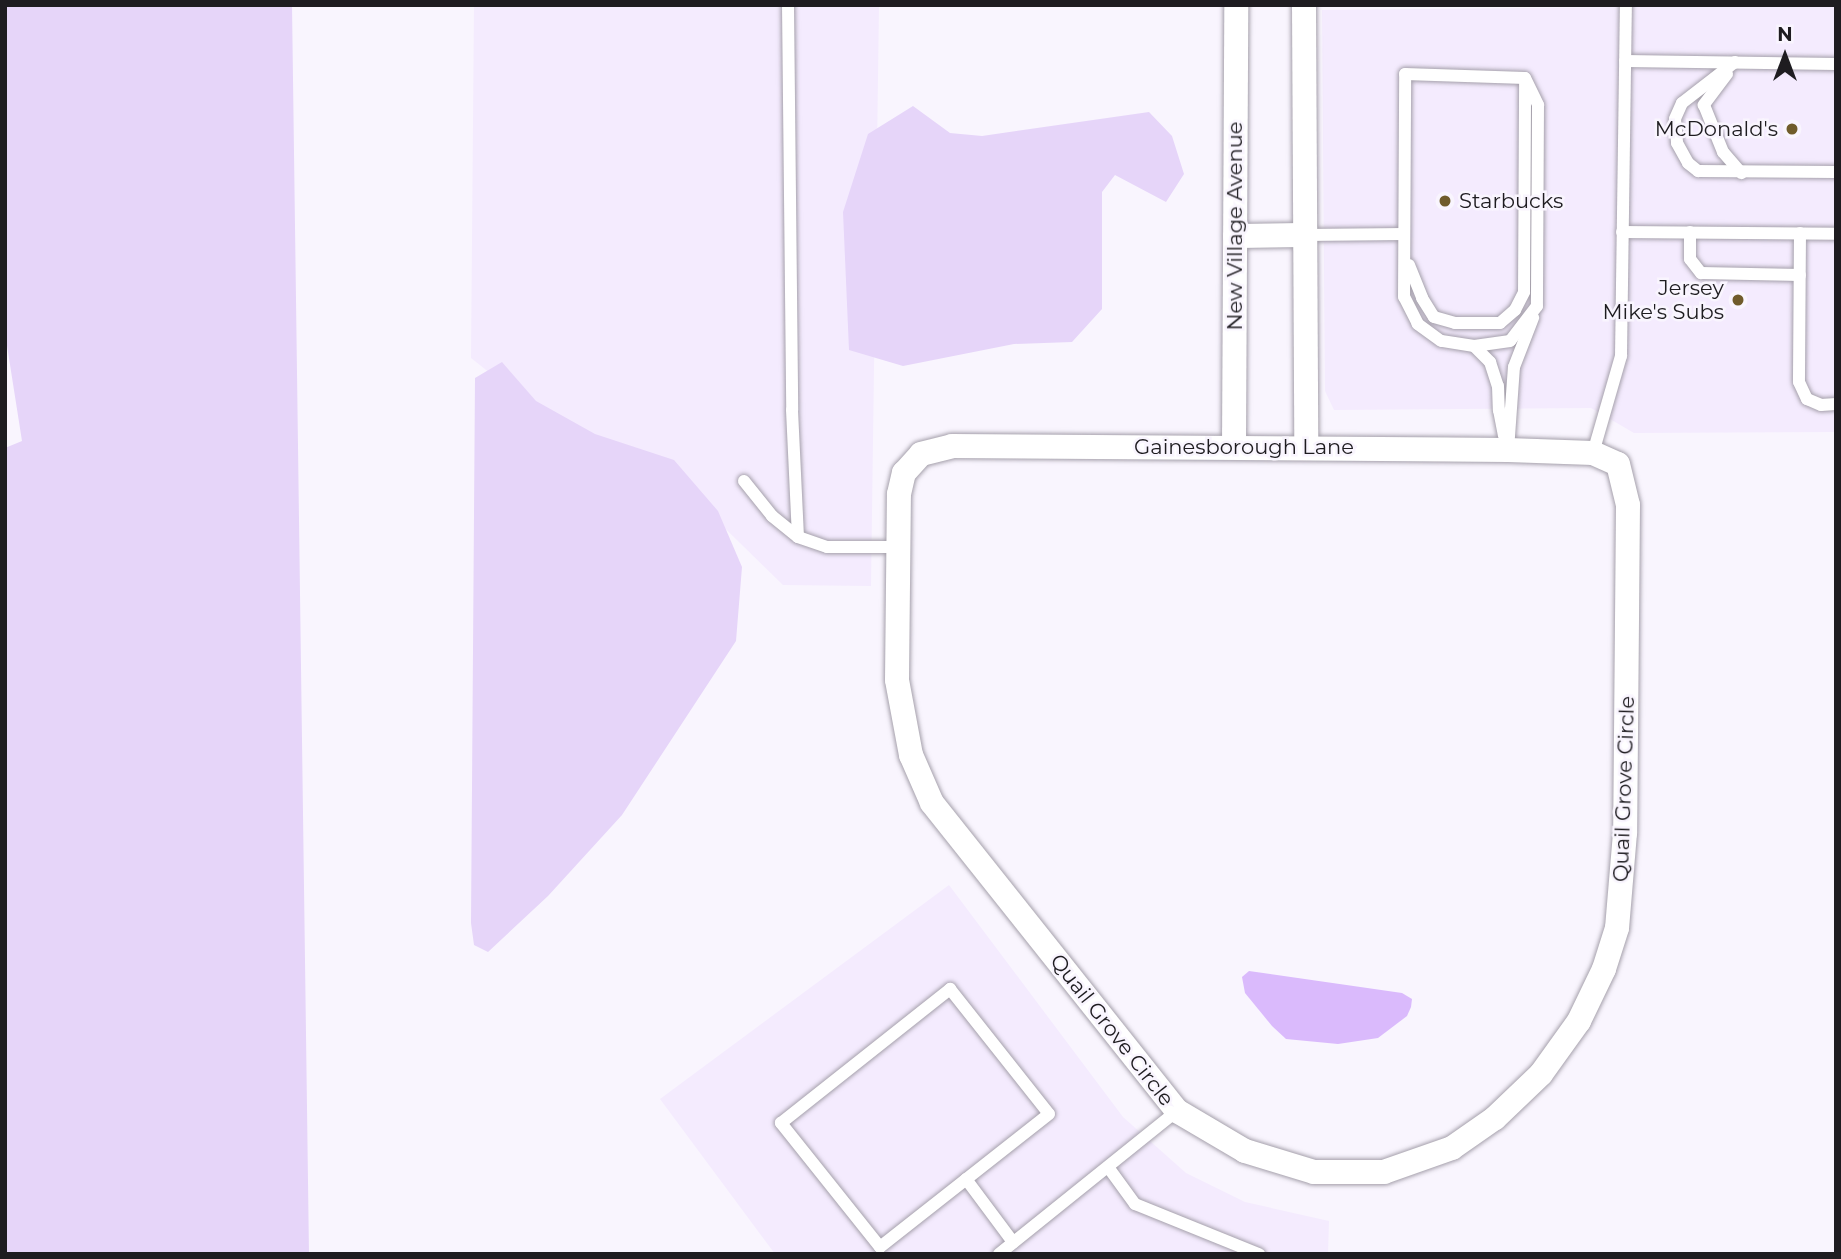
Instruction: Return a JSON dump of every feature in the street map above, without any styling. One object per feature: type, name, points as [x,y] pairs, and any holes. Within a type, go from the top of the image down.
[{"type":"street","name":"New Village Avenue","points":[[1234,447],[1236,5]]},
{"type":"street","points":[[1304,5],[1306,446]]},
{"type":"street","points":[[1235,236],[1305,235]]},
{"type":"street","name":"Gainesborough Lane","points":[[904,473],[921,453],[952,446],[1306,446],[1593,453]]},
{"type":"street","name":"Quail Grove Circle","points":[[904,473],[899,495],[897,680],[911,755],[932,803],[1177,1111],[1245,1151],[1314,1172],[1384,1172],[1452,1148],[1495,1118],[1541,1074],[1580,1021],[1604,969],[1617,928],[1625,832],[1628,505],[1618,464],[1593,453]]},
{"type":"lane","points":[[788,5],[792,410],[798,537]]},
{"type":"lane","points":[[1593,453],[1621,356],[1626,5]]},
{"type":"lane","points":[[1625,61],[1836,64]]},
{"type":"lane","points":[[1735,62],[1704,105],[1723,152],[1741,173]]},
{"type":"lane","points":[[1735,62],[1682,103],[1675,120],[1677,143],[1688,163],[1698,171],[1836,172]]},
{"type":"lane","points":[[1525,78],[1405,74],[1405,297],[1418,324],[1441,341],[1474,346],[1510,341],[1537,306]]},
{"type":"lane","points":[[1404,234],[1410,274],[1434,317],[1455,323],[1500,323],[1516,310],[1524,292],[1525,78]]},
{"type":"lane","points":[[1508,450],[1514,368],[1537,306],[1538,105],[1525,78]]},
{"type":"lane","points":[[1622,232],[1836,234]]},
{"type":"lane","points":[[1690,232],[1690,259],[1701,273],[1800,275]]},
{"type":"lane","points":[[1800,233],[1799,382],[1807,399],[1821,405],[1836,404]]},
{"type":"lane","points":[[1305,235],[1404,234]]},
{"type":"lane","points":[[1474,346],[1490,362],[1498,386],[1499,410],[1508,450]]},
{"type":"lane","points":[[744,481],[772,516],[798,537],[827,547],[898,547]]},
{"type":"lane","points":[[950,989],[1049,1114],[966,1179],[880,1247],[781,1123],[950,989]]},
{"type":"lane","points":[[999,1254],[1177,1111]]},
{"type":"lane","points":[[1108,1167],[1135,1203],[1259,1254]]},
{"type":"lane","points":[[966,1179],[1013,1242]]},
{"type":"shaded area","points":[[5,5],[292,5],[309,1254],[5,1254],[5,448],[22,441],[5,333]]},
{"type":"shaded area","points":[[474,5],[879,5],[871,586],[783,585],[649,454],[567,434],[471,358]]},
{"type":"shaded area","points":[[1836,5],[1836,432],[1634,433],[1591,408],[1334,410],[1325,391],[1322,10]]},
{"type":"shaded area","points":[[913,106],[950,133],[982,136],[1149,112],[1172,136],[1184,174],[1166,202],[1115,175],[1102,192],[1102,309],[1072,342],[1014,344],[903,366],[849,350],[843,212],[868,134]]},
{"type":"shaded area","points":[[502,362],[536,401],[595,434],[674,460],[718,511],[742,567],[736,641],[622,815],[548,896],[488,952],[474,945],[471,923],[475,378]]},
{"type":"shaded area","points":[[949,885],[1123,1117],[1186,1173],[1245,1202],[1329,1221],[1328,1254],[775,1254],[660,1099]]},
{"type":"shaded area","points":[[1249,971],[1402,993],[1412,999],[1411,1007],[1407,1016],[1378,1038],[1338,1044],[1286,1039],[1245,993],[1242,977]]},
{"type":"place","name":"McDonald's","points":[[1792,129]]},
{"type":"place","name":"Starbucks","points":[[1445,201]]},
{"type":"place","name":"Jersey Mike's Subs","points":[[1738,300]]}]
